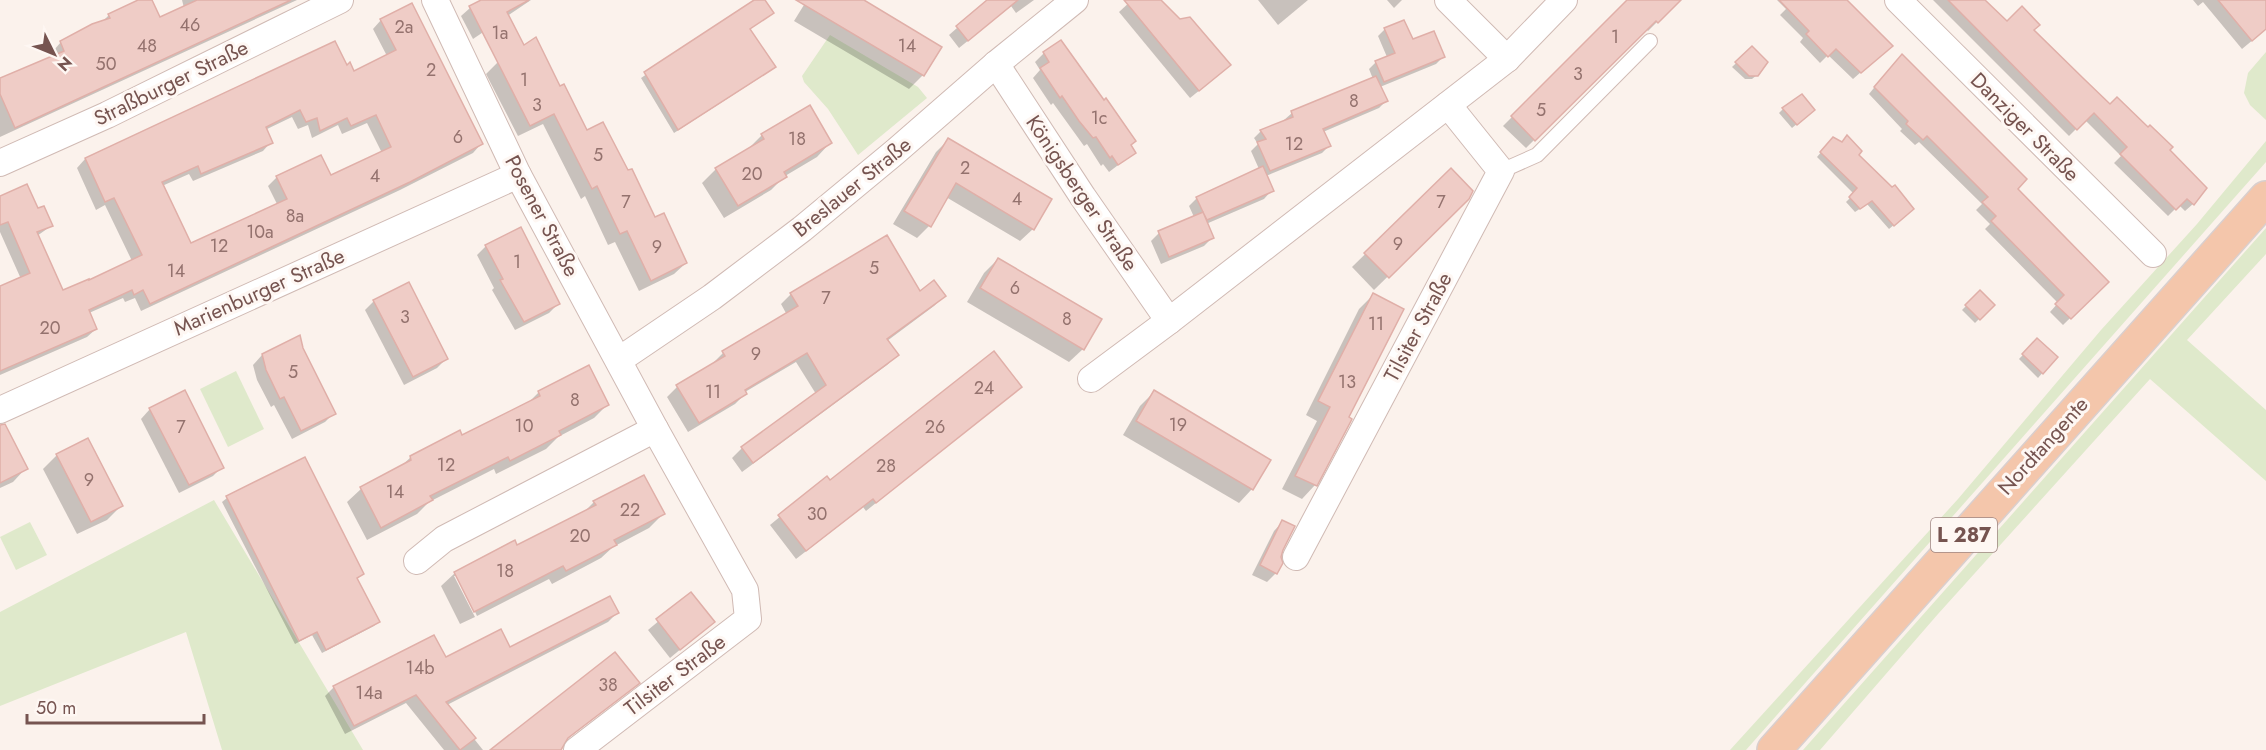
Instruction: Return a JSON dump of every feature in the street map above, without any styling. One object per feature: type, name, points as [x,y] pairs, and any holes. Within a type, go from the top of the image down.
[{"type":"main road","name":"Nordtangente","points":[[1774,750],[2266,198]]},
{"type":"street","name":"Straßburger Straße","points":[[0,163],[107,115],[340,0]]},
{"type":"street","name":"Posener Straße","points":[[435,0],[518,175],[745,590]]},
{"type":"street","name":"Breslauer Straße","points":[[619,360],[712,297],[802,229],[1075,0]]},
{"type":"street","points":[[1448,0],[1507,59]]},
{"type":"street","points":[[1091,379],[1507,59],[1564,0]]},
{"type":"street","name":"Danziger Straße","points":[[1898,0],[2153,255]]},
{"type":"street","name":"Königsberger Straße","points":[[996,64],[1083,197],[1169,321]]},
{"type":"street","points":[[1448,105],[1501,171]]},
{"type":"street","name":"Tilsiter Straße","points":[[1296,557],[1501,171]]},
{"type":"street","name":"Marienburger Straße","points":[[0,410],[518,175]]},
{"type":"street","points":[[417,561],[444,539],[655,429]]},
{"type":"street","name":"Tilsiter Straße","points":[[577,750],[748,619],[745,590]]},
{"type":"lane","points":[[1501,171],[1538,155],[1650,41]]},
{"type":"green space","points":[[830,35],[918,87],[927,98],[858,155],[828,109],[804,82],[802,76]]},
{"type":"green space","points":[[2266,52],[2266,120],[2250,105],[2244,93],[2248,73]]},
{"type":"green space","points":[[2266,141],[2266,162],[1746,750],[1730,750],[1958,499],[2101,330],[2197,224]]},
{"type":"green space","points":[[2266,228],[2266,254],[2187,340],[2266,410],[2266,481],[2150,379],[1938,614],[1820,750],[1803,750]]},
{"type":"green space","points":[[236,371],[264,429],[228,447],[200,389]]},
{"type":"green space","points":[[214,500],[363,750],[222,750],[186,632],[0,706],[0,612]]},
{"type":"green space","points":[[30,522],[47,555],[16,570],[0,537]]},
{"type":"building","points":[[138,0],[152,0],[160,17],[197,0],[291,0],[15,128],[0,94],[0,78],[64,51],[60,41],[92,24],[110,18],[108,14]]},
{"type":"building","points":[[481,0],[529,0],[507,12],[524,45],[536,37],[560,86],[564,84],[587,130],[603,122],[628,170],[632,169],[655,217],[664,213],[687,263],[651,281],[627,231],[620,234],[597,186],[592,189],[554,114],[530,126],[469,6]]},
{"type":"building","points":[[754,0],[765,0],[774,13],[750,29],[776,67],[678,130],[644,72]]},
{"type":"building","points":[[796,0],[864,0],[942,47],[924,76]]},
{"type":"building","points":[[987,0],[1018,0],[968,41],[956,26]]},
{"type":"building","points":[[1124,0],[1161,0],[1180,19],[1190,17],[1231,65],[1199,91]]},
{"type":"building","points":[[1627,0],[1681,0],[1658,23],[1656,21],[1535,141],[1511,116]]},
{"type":"building","points":[[1779,0],[1847,0],[1893,46],[1861,73],[1836,49],[1828,57],[1806,34],[1809,31]]},
{"type":"building","points":[[1948,0],[1985,0],[2007,21],[2022,6],[2040,25],[2034,30],[2110,104],[2117,97],[2173,147],[2170,150],[2207,188],[2194,205],[2187,199],[2176,210],[2120,154],[2127,147],[2094,113],[2077,130]]},
{"type":"building","points":[[2218,0],[2266,0],[2266,29],[2252,41]]},
{"type":"building","points":[[412,3],[483,144],[410,182],[150,304],[143,290],[134,295],[132,290],[89,310],[97,329],[0,371],[0,286],[30,273],[8,222],[0,225],[0,196],[27,184],[38,208],[44,206],[53,226],[37,232],[63,290],[89,280],[142,255],[114,198],[105,202],[85,158],[335,41],[347,65],[350,62],[354,71],[396,50],[380,19]],"holes":[[[300,110],[306,122],[317,118],[320,131],[347,118],[351,126],[376,115],[391,147],[331,175],[321,155],[276,176],[287,199],[191,243],[162,182],[198,166],[201,174],[273,143],[266,127]]]},
{"type":"building","points":[[1404,20],[1413,39],[1434,31],[1445,57],[1384,82],[1375,61],[1395,53],[1384,28]]},
{"type":"building","points":[[1061,40],[1136,141],[1131,145],[1136,153],[1118,165],[1112,156],[1110,158],[1096,137],[1093,138],[1079,121],[1062,96],[1060,98],[1040,68],[1049,62],[1043,52]]},
{"type":"building","points":[[1752,46],[1768,62],[1758,76],[1749,76],[1735,62]]},
{"type":"building","points":[[1902,54],[2027,179],[2018,189],[2109,282],[2071,319],[2055,304],[2064,295],[1991,221],[1996,216],[1982,202],[1988,197],[1927,136],[1923,140],[1906,124],[1908,121],[1874,87]]},
{"type":"building","points":[[1376,76],[1388,101],[1323,129],[1331,146],[1270,171],[1257,142],[1266,139],[1260,130],[1293,117],[1291,111]]},
{"type":"building","points":[[1802,94],[1815,110],[1797,125],[1782,108]]},
{"type":"building","points":[[810,105],[832,143],[784,172],[787,177],[738,206],[715,168],[764,139],[761,134]]},
{"type":"building","points":[[1847,135],[1862,151],[1859,155],[1892,187],[1895,185],[1914,209],[1894,226],[1872,201],[1860,209],[1849,197],[1857,188],[1820,152],[1833,137],[1842,142]]},
{"type":"building","points":[[948,138],[1052,199],[1034,230],[956,183],[931,227],[904,211]]},
{"type":"building","points":[[1263,166],[1274,191],[1207,220],[1196,197]]},
{"type":"building","points":[[1451,168],[1473,191],[1469,199],[1389,278],[1364,253]]},
{"type":"building","points":[[1203,212],[1214,238],[1169,257],[1158,231]]},
{"type":"building","points":[[521,227],[560,304],[524,322],[500,280],[503,279],[485,245]]},
{"type":"building","points":[[887,235],[920,291],[934,280],[946,296],[887,339],[899,355],[753,463],[741,447],[826,385],[807,353],[745,390],[747,394],[699,423],[676,385],[725,356],[722,351],[798,306],[790,293]]},
{"type":"building","points":[[998,258],[1102,319],[1084,350],[980,288]]},
{"type":"building","points":[[409,282],[448,359],[413,377],[373,300]]},
{"type":"building","points":[[1980,290],[1995,305],[1980,320],[1965,305]]},
{"type":"building","points":[[1373,293],[1404,309],[1349,417],[1352,419],[1317,486],[1295,476],[1330,407],[1318,401]]},
{"type":"building","points":[[300,335],[303,348],[336,414],[301,431],[284,397],[280,399],[266,370],[262,354]]},
{"type":"building","points":[[2037,338],[2058,357],[2043,374],[2022,354]]},
{"type":"building","points":[[994,351],[1022,387],[876,503],[873,499],[806,551],[778,515],[827,476],[830,480]]},
{"type":"building","points":[[589,365],[609,405],[559,431],[561,435],[510,461],[508,457],[430,496],[433,500],[381,528],[360,487],[411,460],[410,456],[460,430],[462,435],[540,396],[538,391]]},
{"type":"building","points":[[185,390],[224,468],[189,485],[149,408]]},
{"type":"building","points":[[1154,390],[1271,460],[1253,490],[1136,421]]},
{"type":"building","points":[[5,424],[28,469],[0,483],[0,425]]},
{"type":"building","points":[[88,438],[123,506],[91,522],[56,454]]},
{"type":"building","points":[[305,457],[364,574],[357,578],[380,622],[326,650],[317,632],[299,641],[226,496]]},
{"type":"building","points":[[644,475],[665,514],[614,540],[617,545],[566,571],[563,566],[474,612],[454,572],[515,540],[517,545],[596,505],[593,501]]},
{"type":"building","points":[[1282,520],[1295,526],[1283,550],[1281,557],[1283,563],[1277,574],[1260,565]]},
{"type":"building","points":[[691,592],[715,622],[680,650],[656,619]]},
{"type":"building","points":[[610,596],[619,613],[446,702],[476,738],[460,750],[416,695],[354,726],[333,686],[434,635],[446,657],[501,629],[510,647]]},
{"type":"building","points":[[615,652],[640,683],[568,738],[561,750],[490,750]]}]
